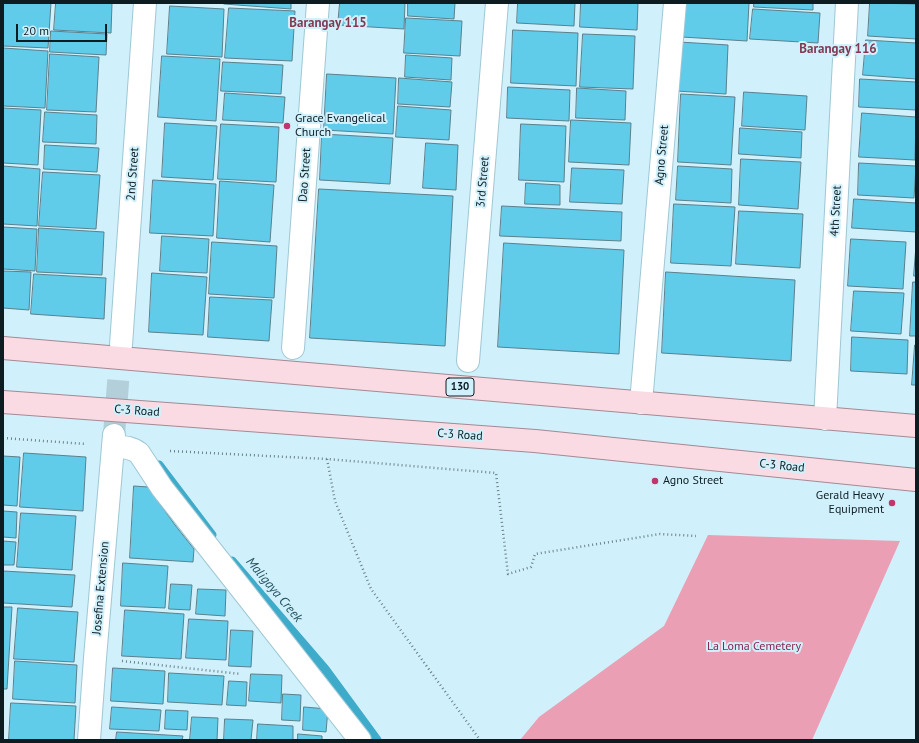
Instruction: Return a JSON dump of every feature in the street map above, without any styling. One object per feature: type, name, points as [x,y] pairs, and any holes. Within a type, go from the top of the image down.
[{"type":"main road","name":"130","points":[[3,348],[916,426]]},
{"type":"main road","name":"C-3 Road","points":[[3,402],[535,441],[916,480]]},
{"type":"street","name":"2nd Street","points":[[121,345],[145,3]]},
{"type":"street","name":"Dao Street","points":[[293,348],[318,3]]},
{"type":"street","name":"3rd Street","points":[[468,360],[497,3]]},
{"type":"street","name":"Agno Street","points":[[641,403],[675,3]]},
{"type":"street","name":"4th Street","points":[[825,419],[847,3]]},
{"type":"street","name":"Josefina Extension","points":[[89,740],[95,658],[120,444]]},
{"type":"street","points":[[120,444],[139,453],[166,494],[360,740]]},
{"type":"path","points":[[3,438],[120,444],[496,473],[508,574],[531,567],[535,554],[660,534],[696,536]]},
{"type":"path","points":[[327,459],[335,501],[371,589],[480,740]]},
{"type":"path","points":[[95,658],[241,674]]},
{"type":"green space","name":"La Loma Cemetery","points":[[708,535],[900,541],[812,740],[520,740],[539,717],[664,626]]},
{"type":"building","points":[[3,3],[51,3],[48,48],[3,46]]},
{"type":"building","points":[[56,3],[112,3],[111,33],[54,30]]},
{"type":"building","points":[[291,3],[291,9],[224,4]]},
{"type":"building","points":[[340,3],[405,3],[404,29],[338,25]]},
{"type":"building","points":[[408,3],[455,3],[454,19],[408,16]]},
{"type":"building","points":[[518,3],[575,3],[574,26],[517,23]]},
{"type":"building","points":[[581,3],[638,3],[637,30],[580,27]]},
{"type":"building","points":[[684,3],[749,3],[747,41],[682,37]]},
{"type":"building","points":[[754,3],[813,3],[813,10],[754,7]]},
{"type":"building","points":[[870,3],[916,4],[916,39],[868,36]]},
{"type":"building","points":[[170,6],[224,9],[222,57],[167,54]]},
{"type":"building","points":[[229,8],[295,11],[292,61],[225,58]]},
{"type":"building","points":[[753,9],[820,13],[818,43],[750,39]]},
{"type":"building","points":[[406,18],[462,21],[460,56],[404,53]]},
{"type":"building","points":[[513,30],[578,33],[576,86],[511,83]]},
{"type":"building","points":[[51,31],[107,34],[106,55],[50,52]]},
{"type":"building","points":[[583,34],[635,36],[633,89],[580,87]]},
{"type":"building","points":[[866,40],[916,43],[916,79],[863,75]]},
{"type":"building","points":[[679,42],[728,45],[726,94],[676,91]]},
{"type":"building","points":[[3,48],[48,51],[45,108],[3,106]]},
{"type":"building","points":[[50,54],[99,57],[96,112],[47,110]]},
{"type":"building","points":[[406,55],[452,58],[451,80],[405,77]]},
{"type":"building","points":[[162,56],[220,59],[216,121],[158,117]]},
{"type":"building","points":[[223,62],[283,65],[281,94],[221,91]]},
{"type":"building","points":[[327,74],[396,78],[393,134],[324,130]]},
{"type":"building","points":[[399,78],[452,82],[450,107],[398,104]]},
{"type":"building","points":[[860,79],[916,82],[916,110],[859,107]]},
{"type":"building","points":[[508,87],[570,90],[569,121],[507,118]]},
{"type":"building","points":[[577,88],[626,91],[625,120],[576,118]]},
{"type":"building","points":[[744,92],[807,96],[805,130],[742,126]]},
{"type":"building","points":[[225,93],[285,97],[283,123],[223,120]]},
{"type":"building","points":[[681,94],[735,97],[731,165],[678,162]]},
{"type":"building","points":[[398,106],[451,110],[449,140],[396,137]]},
{"type":"building","points":[[3,108],[41,110],[38,165],[3,163]]},
{"type":"building","points":[[45,112],[97,115],[96,144],[43,142]]},
{"type":"building","points":[[862,113],[916,117],[915,160],[859,157]]},
{"type":"building","points":[[571,120],[631,123],[629,165],[569,162]]},
{"type":"building","points":[[165,123],[217,126],[213,180],[162,177]]},
{"type":"building","points":[[221,124],[279,127],[276,182],[218,179]]},
{"type":"building","points":[[521,124],[566,126],[564,182],[519,180]]},
{"type":"building","points":[[740,128],[802,132],[801,158],[739,154]]},
{"type":"building","points":[[322,134],[393,138],[390,184],[320,180]]},
{"type":"building","points":[[426,143],[458,145],[456,190],[423,188]]},
{"type":"building","points":[[45,145],[99,148],[97,172],[44,169]]},
{"type":"building","points":[[741,159],[801,162],[798,209],[739,205]]},
{"type":"building","points":[[859,163],[916,166],[914,198],[858,195]]},
{"type":"building","points":[[3,166],[40,169],[37,226],[3,224]]},
{"type":"building","points":[[678,166],[732,169],[731,203],[676,200]]},
{"type":"building","points":[[572,168],[624,170],[622,204],[570,202]]},
{"type":"building","points":[[43,172],[100,175],[96,229],[39,226]]},
{"type":"building","points":[[153,180],[216,184],[213,236],[150,233]]},
{"type":"building","points":[[220,181],[274,185],[270,242],[217,238]]},
{"type":"building","points":[[526,183],[560,185],[560,205],[525,204]]},
{"type":"building","points":[[319,189],[453,196],[445,346],[310,338]]},
{"type":"building","points":[[854,199],[916,203],[916,232],[852,228]]},
{"type":"building","points":[[674,204],[735,207],[731,266],[671,263]]},
{"type":"building","points":[[502,206],[622,212],[621,241],[500,236]]},
{"type":"building","points":[[739,211],[803,214],[800,268],[736,264]]},
{"type":"building","points":[[3,227],[37,229],[35,271],[3,269]]},
{"type":"building","points":[[39,228],[104,232],[102,275],[37,272]]},
{"type":"building","points":[[162,236],[209,239],[207,273],[160,271]]},
{"type":"building","points":[[851,239],[906,242],[903,289],[848,286]]},
{"type":"building","points":[[212,242],[277,246],[274,298],[209,294]]},
{"type":"building","points":[[504,243],[624,250],[619,354],[498,347]]},
{"type":"building","points":[[916,246],[916,276],[914,276]]},
{"type":"building","points":[[3,271],[31,272],[29,310],[3,308]]},
{"type":"building","points":[[666,272],[795,280],[791,361],[662,353]]},
{"type":"building","points":[[152,273],[207,277],[203,335],[149,332]]},
{"type":"building","points":[[34,274],[106,278],[104,319],[31,314]]},
{"type":"building","points":[[913,282],[916,282],[916,336],[910,336]]},
{"type":"building","points":[[854,291],[904,293],[901,334],[851,331]]},
{"type":"building","points":[[210,297],[272,300],[269,341],[208,337]]},
{"type":"building","points":[[852,337],[908,340],[907,374],[851,371]]},
{"type":"building","points":[[915,345],[916,385],[912,385]]},
{"type":"building","points":[[24,453],[86,457],[83,511],[20,507]]},
{"type":"building","points":[[3,456],[20,457],[17,506],[3,505]]},
{"type":"building","points":[[134,486],[148,487],[194,549],[193,562],[130,558]]},
{"type":"building","points":[[3,511],[17,512],[16,538],[3,537]]},
{"type":"building","points":[[21,513],[76,516],[72,570],[17,567]]},
{"type":"building","points":[[3,541],[16,542],[14,565],[3,565]]},
{"type":"building","points":[[123,563],[168,566],[165,608],[121,606]]},
{"type":"building","points":[[3,571],[75,575],[72,607],[3,603]]},
{"type":"building","points":[[171,584],[192,585],[190,610],[169,609]]},
{"type":"building","points":[[198,589],[226,590],[225,616],[196,614]]},
{"type":"building","points":[[3,607],[12,607],[7,689],[3,689]]},
{"type":"building","points":[[18,608],[78,612],[74,662],[14,659]]},
{"type":"building","points":[[125,610],[184,614],[181,659],[122,656]]},
{"type":"building","points":[[189,619],[228,621],[226,660],[186,658]]},
{"type":"building","points":[[231,630],[253,631],[251,667],[229,666]]},
{"type":"building","points":[[15,661],[77,665],[75,703],[13,699]]},
{"type":"building","points":[[113,668],[165,671],[163,704],[111,701]]},
{"type":"building","points":[[169,673],[224,676],[222,705],[168,702]]},
{"type":"building","points":[[251,674],[282,675],[281,703],[249,701]]},
{"type":"building","points":[[229,681],[247,682],[246,706],[227,705]]},
{"type":"building","points":[[283,694],[301,695],[300,721],[282,720]]},
{"type":"building","points":[[11,703],[76,706],[74,740],[9,740]]},
{"type":"building","points":[[112,707],[161,710],[159,731],[110,729]]},
{"type":"building","points":[[304,707],[328,709],[326,732],[303,730]]},
{"type":"building","points":[[166,710],[188,711],[187,730],[165,729]]},
{"type":"building","points":[[192,717],[218,718],[217,740],[190,740]]},
{"type":"building","points":[[225,719],[253,720],[251,740],[224,740]]},
{"type":"building","points":[[258,724],[293,726],[293,740],[257,740]]},
{"type":"building","points":[[117,732],[183,736],[182,740],[116,740]]},
{"type":"building","points":[[298,734],[322,736],[322,740],[298,740]]},
{"type":"waterway","name":"Maligaya Creek","points":[[159,465],[212,535]]},
{"type":"waterway","name":"Maligaya Creek","points":[[232,561],[325,669],[377,740]]},
{"type":"tunnel","points":[[114,435],[121,345]]},
{"type":"place","name":"Grace Evangelical Church","points":[[287,126]]},
{"type":"place","name":"Agno Street","points":[[655,481]]},
{"type":"place","name":"Gerald Heavy Equipment","points":[[892,503]]},
{"type":"district","name":"Barangay 115","points":[[328,23]]},
{"type":"district","name":"Barangay 116","points":[[838,49]]}]
